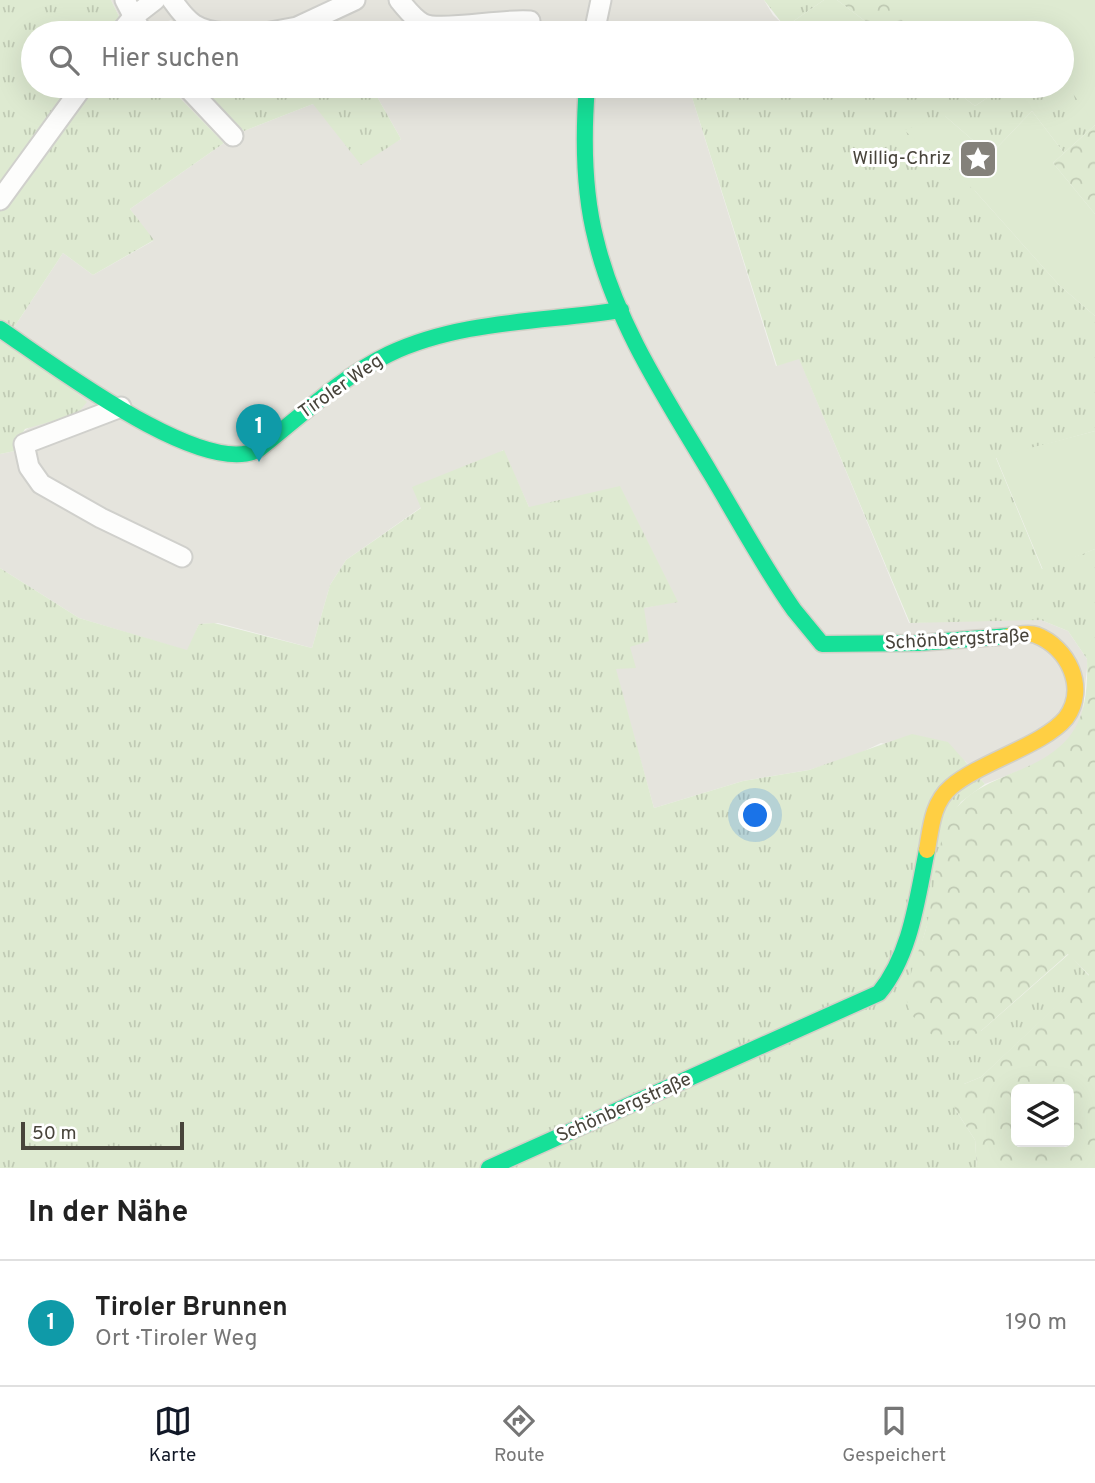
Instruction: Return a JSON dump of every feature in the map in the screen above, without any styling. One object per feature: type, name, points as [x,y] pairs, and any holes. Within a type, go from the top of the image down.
[{"type":"street","points":[[133,17],[155,0]]},
{"type":"street","points":[[172,0],[188,21]]},
{"type":"street","points":[[310,21],[355,0]]},
{"type":"street","points":[[399,0],[419,21]]},
{"type":"street","points":[[597,21],[601,0]]},
{"type":"street","points":[[494,21],[524,21]]},
{"type":"street","points":[[0,200],[74,98]]},
{"type":"street","points":[[197,98],[233,136]]},
{"type":"street","name":"Schönbergstraße","points":[[489,1168],[879,993],[894,975],[912,923],[934,808],[950,788],[975,770],[1052,729],[1065,719],[1074,701],[1073,671],[1065,654],[1035,634],[918,643],[822,644],[776,588],[658,384],[621,310],[600,257],[584,154],[586,98]]},
{"type":"street","name":"Tiroler Weg","points":[[0,329],[80,385],[121,407],[211,452],[241,456],[257,451],[312,407],[388,354],[467,330],[621,310]]},
{"type":"street","points":[[121,407],[24,444],[29,467],[41,484],[101,518],[182,557]]},
{"type":"shaded area","points":[[111,0],[764,0],[779,21],[171,20],[121,21]]},
{"type":"shaded area","points":[[180,98],[210,98],[244,131],[313,104],[386,147],[401,139],[378,98],[692,98],[776,366],[799,358],[909,623],[1014,618],[1041,620],[1068,631],[1087,659],[1087,668],[1082,718],[1068,742],[1042,762],[985,784],[965,761],[881,743],[854,756],[809,770],[743,781],[654,808],[615,669],[630,647],[644,608],[677,601],[529,507],[503,450],[346,560],[330,585],[312,648],[218,623],[199,624],[188,651],[79,618],[0,568],[0,454],[20,450],[20,434],[33,425],[77,414],[9,335],[63,253],[93,275],[153,241],[130,209],[224,143]]},
{"type":"green space","points":[[0,0],[111,0],[121,21],[21,21],[21,98],[180,98],[224,143],[130,209],[154,240],[93,275],[63,253],[9,335],[87,402],[77,414],[25,429],[19,439],[20,450],[0,454]]},
{"type":"green space","points":[[764,0],[824,0],[794,21],[780,21]]},
{"type":"green space","points":[[824,0],[837,0],[865,21],[794,21]]},
{"type":"green space","points":[[837,0],[1095,0],[1074,21],[865,21]]},
{"type":"green space","points":[[915,0],[1095,0],[1095,124],[1074,95],[1074,21],[903,21],[900,18]]},
{"type":"green space","points":[[1074,67],[1095,92],[1095,125],[1064,153],[1032,111],[990,155],[945,116],[975,191],[1059,285],[1095,316],[1095,431],[996,458],[1042,569],[1095,549],[1095,659],[1087,659],[1068,631],[1041,620],[910,623],[799,359],[777,366],[692,98],[965,98],[975,106],[987,98],[1074,98]]},
{"type":"green space","points":[[210,98],[378,98],[401,139],[361,165],[313,104],[244,131]]},
{"type":"green space","points":[[965,98],[987,98],[975,106]]},
{"type":"green space","points":[[1032,111],[1064,153],[1053,163],[1095,214],[1095,316],[1059,285],[975,191],[904,130],[945,116],[990,155]]},
{"type":"green space","points":[[1095,125],[1095,214],[1053,163]]},
{"type":"green space","points":[[1095,431],[1095,549],[1043,570],[996,457]]},
{"type":"green space","points":[[504,450],[529,507],[620,486],[678,602],[644,608],[649,641],[630,647],[636,668],[616,669],[654,808],[743,781],[809,770],[912,734],[948,742],[985,784],[961,802],[949,819],[928,922],[911,980],[981,1031],[1069,954],[1089,976],[981,1077],[964,1084],[955,1109],[975,1140],[977,1168],[0,1168],[0,568],[79,618],[187,650],[199,624],[214,623],[312,648],[330,585],[346,560],[421,508],[412,487]]},
{"type":"green space","points":[[1087,659],[1095,659],[1095,1168],[977,1168],[975,1140],[955,1109],[950,1083],[964,1084],[981,1077],[1089,975],[1068,954],[981,1031],[966,1039],[945,1040],[924,1028],[909,1010],[907,992],[926,930],[940,845],[950,816],[965,799],[977,790],[1031,765],[1062,744],[1080,718],[1085,701]]},
{"type":"traffic: fast","points":[[586,98],[586,183],[596,240],[616,302],[644,361],[794,610],[822,644],[918,643],[1010,636]]},
{"type":"traffic: fast","points":[[0,329],[89,389],[166,434],[202,448],[234,454],[259,449],[354,374],[371,363],[416,343],[473,328],[621,310]]},
{"type":"traffic: fast","points":[[489,1168],[879,993],[890,978],[906,944],[927,850]]},
{"type":"traffic: slow","points":[[927,850],[936,808],[951,787],[978,769],[1043,737],[1066,718],[1072,706],[1075,682],[1071,670],[1057,649],[1033,634],[1010,636]]},
{"type":"place","name":"Willig-Chriz","points":[[978,159]]},
{"type":"place","name":"Tiroler Brunnen","points":[[259,462]]}]
